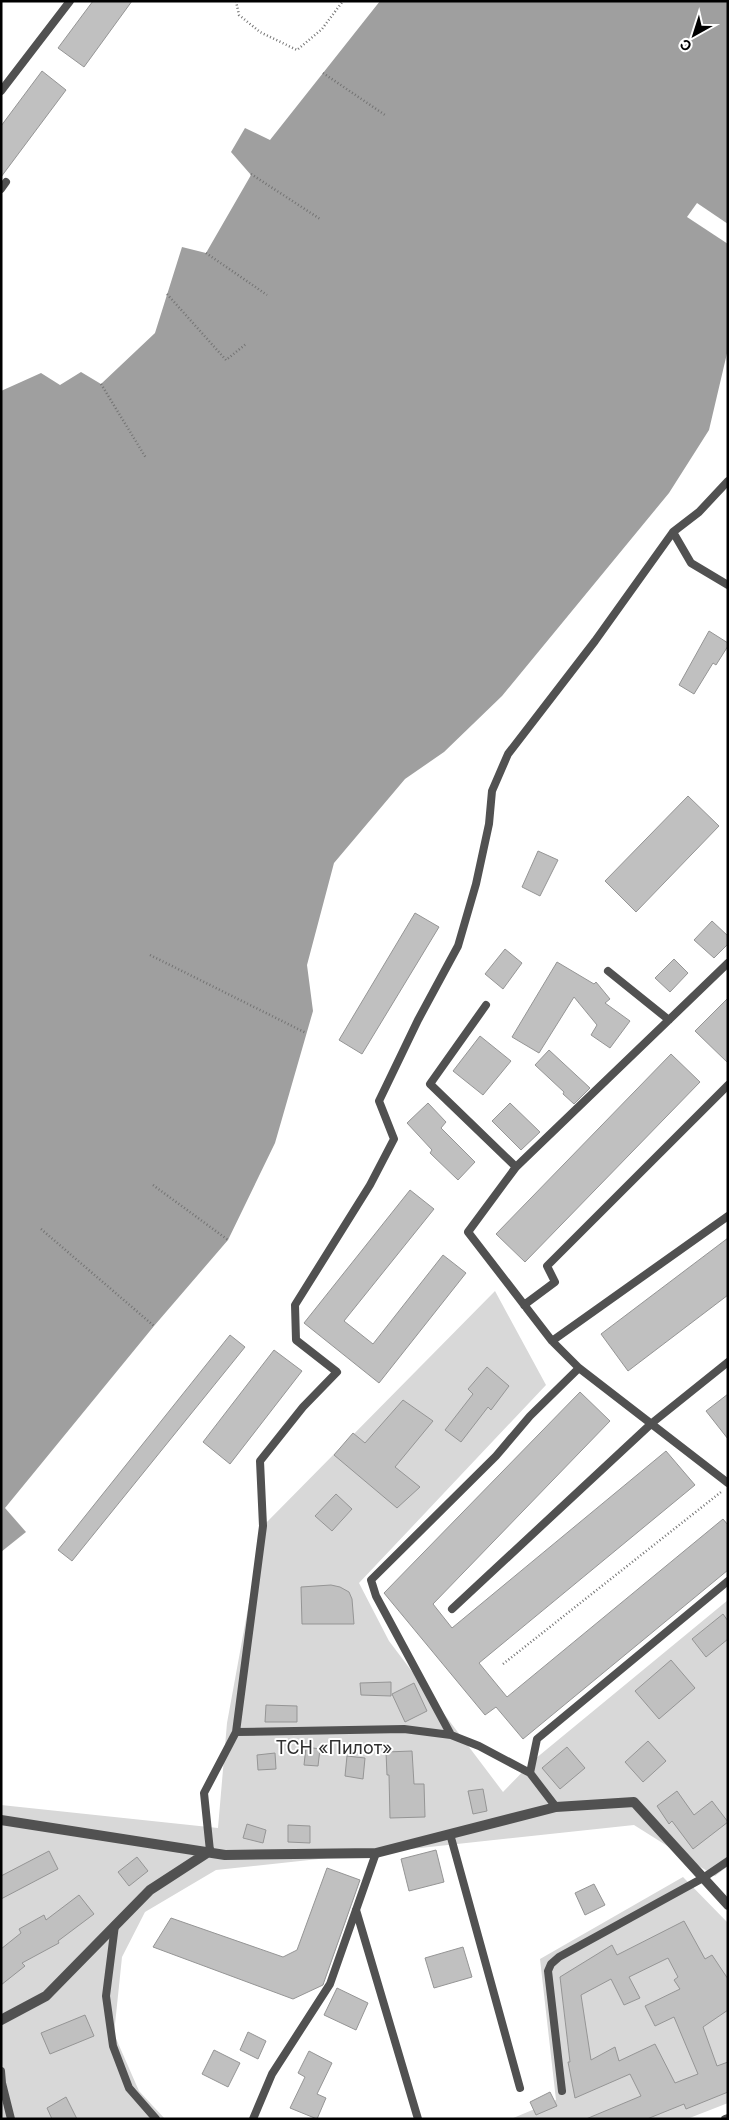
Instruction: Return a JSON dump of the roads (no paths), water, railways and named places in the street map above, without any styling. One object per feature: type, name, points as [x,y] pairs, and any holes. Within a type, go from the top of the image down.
[{"type":"street","points":[[1,1820],[210,1851],[225,1855],[376,1853],[556,1806],[634,1802],[728,1905]]},
{"type":"street","points":[[1,2020],[46,1996],[150,1890],[210,1851]]},
{"type":"lane","points":[[1,91],[70,1]]},
{"type":"lane","points":[[210,1851],[204,1793],[236,1732],[263,1526],[260,1461],[304,1407],[337,1372],[296,1340],[296,1305],[370,1185],[394,1139],[379,1101],[418,1020],[458,946],[476,884],[489,824],[492,791],[508,754],[596,641],[673,532],[698,512],[728,481]]},
{"type":"lane","points":[[673,532],[691,563],[728,585]]},
{"type":"lane","points":[[728,963],[516,1167],[468,1232],[552,1341],[579,1368],[728,1484]]},
{"type":"lane","points":[[608,972],[669,1020]]},
{"type":"lane","points":[[486,1004],[430,1084],[516,1167]]},
{"type":"lane","points":[[524,1304],[555,1282],[547,1266],[728,1085]]},
{"type":"lane","points":[[552,1341],[728,1216]]},
{"type":"lane","points":[[452,1609],[652,1423],[728,1362]]},
{"type":"lane","points":[[451,1735],[376,1596],[371,1580],[496,1456],[530,1416],[579,1368]]},
{"type":"lane","points":[[530,1772],[537,1739],[728,1581]]},
{"type":"lane","points":[[236,1732],[404,1729],[451,1735],[530,1772],[556,1806]]},
{"type":"lane","points":[[450,1834],[520,2088]]},
{"type":"lane","points":[[253,2119],[272,2074],[330,1984],[376,1853]]},
{"type":"lane","points":[[562,2091],[548,1971],[551,1964],[559,1957],[703,1878],[728,1861]]},
{"type":"lane","points":[[356,1909],[418,2119]]},
{"type":"lane","points":[[115,1926],[106,1996],[112,2046],[129,2088],[156,2119]]},
{"type":"lane","points":[[1,2071],[10,2119]]},
{"type":"park label","name":"ТСН «Пилот»","points":[[334,1748]]}]
